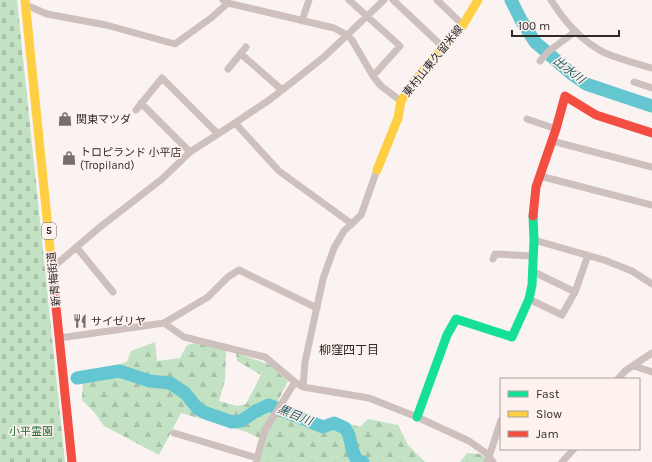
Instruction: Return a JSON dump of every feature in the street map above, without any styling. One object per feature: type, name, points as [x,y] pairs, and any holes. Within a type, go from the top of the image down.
[{"type":"main road","name":"東村山東久留米線","points":[[377,170],[398,118],[401,101],[421,73],[470,16],[478,0]]},
{"type":"main road","name":"新青梅街道","points":[[26,2],[72,462]]},
{"type":"main road","points":[[417,418],[447,335],[456,318],[512,337],[529,299],[532,285],[534,240],[533,222],[536,186],[556,129],[565,96],[596,115],[652,133]]},
{"type":"street","points":[[302,21],[309,0]]},
{"type":"street","points":[[349,0],[400,46],[373,76]]},
{"type":"street","points":[[52,268],[100,227],[162,179],[190,152],[282,90],[324,57],[384,0]]},
{"type":"street","points":[[393,0],[443,47]]},
{"type":"street","points":[[437,0],[463,25]]},
{"type":"street","points":[[550,0],[576,31],[591,45],[606,53],[652,68]]},
{"type":"street","points":[[26,2],[47,14],[106,25],[175,44],[211,18],[225,1],[334,28],[347,35],[352,40],[373,76],[381,86],[401,101]]},
{"type":"street","points":[[540,61],[549,51],[576,31]]},
{"type":"street","points":[[228,69],[246,47]]},
{"type":"street","points":[[241,54],[282,90]]},
{"type":"street","points":[[262,72],[267,67]]},
{"type":"street","points":[[136,110],[162,78],[218,134]]},
{"type":"street","points":[[634,82],[652,88]]},
{"type":"street","points":[[142,104],[190,152]]},
{"type":"street","points":[[527,119],[556,129]]},
{"type":"street","points":[[235,123],[279,171],[352,224]]},
{"type":"street","points":[[552,141],[652,167]]},
{"type":"street","points":[[303,387],[305,362],[323,279],[334,248],[344,231],[361,215],[377,170]]},
{"type":"street","points":[[540,176],[652,205]]},
{"type":"street","points":[[534,240],[604,260],[632,271],[652,284]]},
{"type":"street","points":[[77,248],[113,292]]},
{"type":"street","points":[[493,259],[495,254],[533,256]]},
{"type":"street","points":[[529,299],[562,315],[575,292],[588,255]]},
{"type":"street","points":[[60,338],[164,323],[208,297],[228,277],[239,270],[317,308]]},
{"type":"street","points":[[532,271],[575,292]]},
{"type":"street","points":[[164,323],[184,337],[265,357],[303,387],[369,398],[417,418],[469,441],[486,453],[489,460]]},
{"type":"street","points":[[619,378],[625,370],[652,354]]},
{"type":"street","points":[[634,366],[652,372]]},
{"type":"street","points":[[174,433],[256,460],[264,430],[295,382]]},
{"type":"street","points":[[489,460],[500,423]]},
{"type":"street","points":[[564,462],[573,450]]},
{"type":"green space","name":"小平霊園","points":[[0,0],[17,0],[65,462],[0,462]]},
{"type":"green space","points":[[155,342],[157,361],[180,358],[187,345],[195,343],[226,350],[225,380],[219,401],[237,406],[246,404],[261,375],[237,361],[236,353],[268,364],[288,381],[278,401],[284,405],[322,423],[341,421],[360,427],[368,419],[398,425],[408,445],[425,462],[259,462],[265,441],[247,432],[181,413],[159,455],[104,426],[94,412],[82,400],[83,374],[127,362],[131,351]]},
{"type":"green space","points":[[467,453],[481,454],[490,462],[460,462]]},
{"type":"waterway","name":"出水川","points":[[511,0],[521,20],[535,42],[573,75],[586,84],[652,106]]},
{"type":"waterway","name":"黒目川","points":[[77,378],[119,371],[150,381],[170,383],[185,393],[198,409],[232,422],[241,421],[256,411],[269,405],[323,427],[334,423],[345,428],[349,435],[352,449],[357,461],[363,462]]},
{"type":"traffic: fast","points":[[417,417],[447,335],[456,319],[512,337],[529,299],[532,285],[534,240],[533,216]]},
{"type":"traffic: slow","points":[[25,0],[52,268]]},
{"type":"traffic: slow","points":[[377,170],[398,118],[401,101],[421,73],[463,25],[478,0]]},
{"type":"traffic: jam","points":[[533,216],[536,187],[556,129],[565,96],[596,115],[652,133]]},
{"type":"traffic: jam","points":[[52,268],[72,462]]},
{"type":"place","name":"関東マツダ","points":[[65,119]]},
{"type":"place","name":"トロピランド 小平店 (Tropiland)","points":[[69,158]]},
{"type":"place","name":"サイゼリヤ","points":[[80,321]]},
{"type":"district","name":"柳窪四丁目","points":[[349,350]]}]
